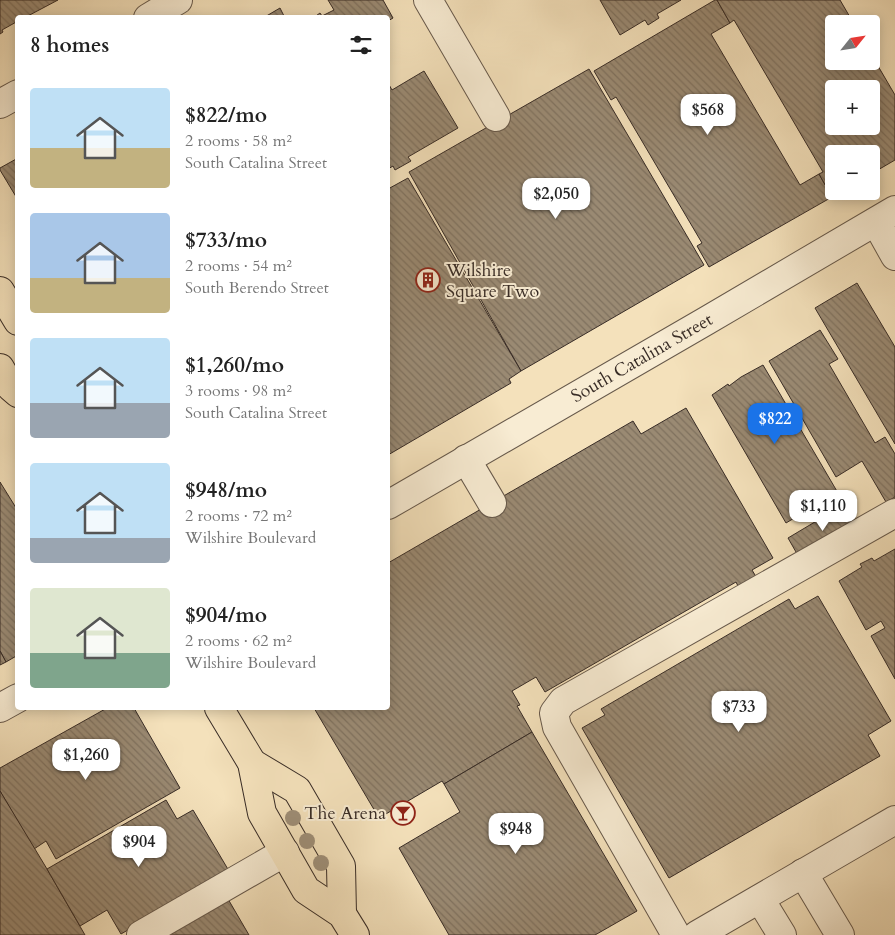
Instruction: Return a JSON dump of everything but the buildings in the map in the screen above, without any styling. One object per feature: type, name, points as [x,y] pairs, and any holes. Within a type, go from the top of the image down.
[{"type":"main road","points":[[0,291],[15,316]]},
{"type":"main road","points":[[0,368],[15,390]]},
{"type":"main road","points":[[220,710],[252,762],[262,813],[306,890],[348,924]]},
{"type":"main road","points":[[252,762],[297,790],[341,866],[348,924]]},
{"type":"street","points":[[153,15],[178,0]]},
{"type":"street","points":[[428,0],[496,117]]},
{"type":"street","points":[[0,104],[15,96]]},
{"type":"street","points":[[886,216],[895,256]]},
{"type":"street","name":"South Catalina Street","points":[[390,504],[886,216]]},
{"type":"street","points":[[466,459],[492,503]]},
{"type":"street","points":[[676,935],[557,727],[554,713],[563,701],[895,513]]},
{"type":"street","points":[[0,708],[15,700]]},
{"type":"street","points":[[697,935],[895,820]]},
{"type":"street","points":[[141,935],[285,852]]},
{"type":"street","points":[[803,873],[840,935]]},
{"type":"street","points":[[760,899],[782,935]]},
{"type":"place","name":"Wilshire Square Two","points":[[428,280]]},
{"type":"place","name":"The Arena","points":[[403,813]]}]
